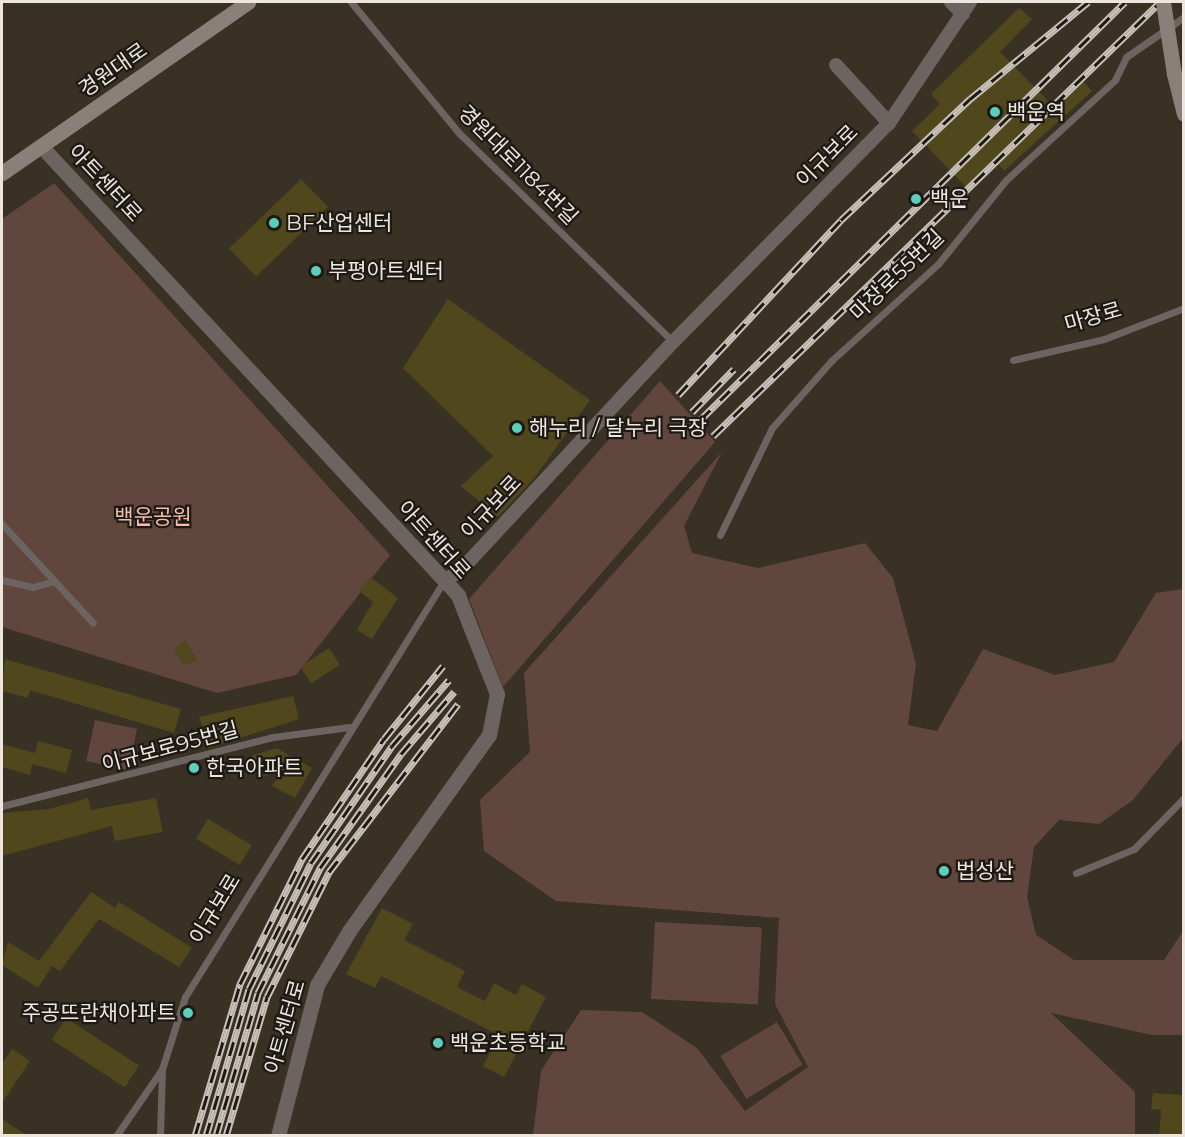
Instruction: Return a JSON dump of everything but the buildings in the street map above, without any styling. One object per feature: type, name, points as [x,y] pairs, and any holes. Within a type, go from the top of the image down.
[{"type":"main road","name":"경원대로","points":[[2,173],[248,2]]},
{"type":"main road","points":[[1163,2],[1174,74],[1184,114]]},
{"type":"street","points":[[951,2],[966,8]]},
{"type":"street","name":"이규보로","points":[[444,581],[461,570],[673,342],[889,123],[966,8]]},
{"type":"street","points":[[836,65],[889,123]]},
{"type":"street","name":"아트센터로","points":[[41,146],[458,595],[497,694],[489,735],[349,931],[317,985],[278,1136]]},
{"type":"lane","name":"경원대로1184번길","points":[[351,2],[459,133],[673,342]]},
{"type":"lane","name":"마장로55번길","points":[[720,535],[772,428],[831,360],[938,264],[1006,180],[1114,80],[1126,57],[1184,17]]},
{"type":"lane","name":"마장로","points":[[1013,360],[1104,339],[1184,308]]},
{"type":"lane","points":[[2,524],[50,582],[93,623]]},
{"type":"lane","points":[[2,580],[33,587],[50,582]]},
{"type":"lane","name":"이규보로","points":[[116,1136],[162,1070],[185,997],[349,727],[444,581]]},
{"type":"lane","name":"이규보로95번길","points":[[2,806],[273,737],[349,727]]},
{"type":"lane","points":[[1076,873],[1134,849],[1184,798]]},
{"type":"lane","points":[[160,1136],[162,1070]]},
{"type":"green space","name":"백운공원","points":[[54,183],[390,555],[296,675],[217,693],[2,627],[2,219]]},
{"type":"green space","points":[[660,381],[715,442],[503,687],[469,599]]},
{"type":"green space","points":[[722,452],[684,526],[692,553],[758,568],[865,543],[893,578],[916,664],[908,725],[937,731],[983,649],[1055,675],[1114,662],[1156,593],[1183,589],[1183,738],[1133,800],[1099,824],[1059,820],[1034,847],[1027,897],[1036,935],[1074,960],[1164,960],[1183,931],[1183,1035],[1152,1035],[1051,1013],[1135,1092],[1135,1135],[533,1135],[541,1071],[581,1010],[642,1012],[697,1048],[745,1111],[808,1067],[775,1004],[779,918],[556,901],[484,851],[480,800],[530,752],[524,673]]},
{"type":"green space","points":[[95,720],[137,729],[128,770],[86,761]]},
{"type":"green space","points":[[655,922],[762,928],[758,1004],[651,999]]},
{"type":"green space","points":[[777,1022],[803,1065],[746,1099],[720,1056]]},
{"type":"railway","points":[[678,395],[841,220],[970,99],[1088,2]]},
{"type":"railway","points":[[700,420],[1125,2]]},
{"type":"railway","points":[[713,436],[1160,2]]},
{"type":"railway","points":[[692,412],[734,369]]},
{"type":"railway","points":[[195,1136],[240,984],[302,859],[384,739],[443,666]]},
{"type":"railway","points":[[206,1136],[249,989],[311,863],[392,746],[449,680]]},
{"type":"railway","points":[[216,1136],[258,993],[320,868],[401,754],[454,692]]},
{"type":"railway","points":[[226,1136],[267,997],[329,872],[458,704]]},
{"type":"place","name":"백운역","points":[[995,112]]},
{"type":"place","name":"백운","points":[[916,199]]},
{"type":"place","name":"BF산업센터","points":[[274,223]]},
{"type":"place","name":"부평아트센터","points":[[316,271]]},
{"type":"place","name":"해누리 / 달누리 극장","points":[[517,428]]},
{"type":"place","name":"한국아파트","points":[[194,768]]},
{"type":"place","name":"법성산","points":[[944,871]]},
{"type":"place","name":"주공뜨란채아파트","points":[[188,1013]]},
{"type":"place","name":"백운초등학교","points":[[438,1043]]}]
